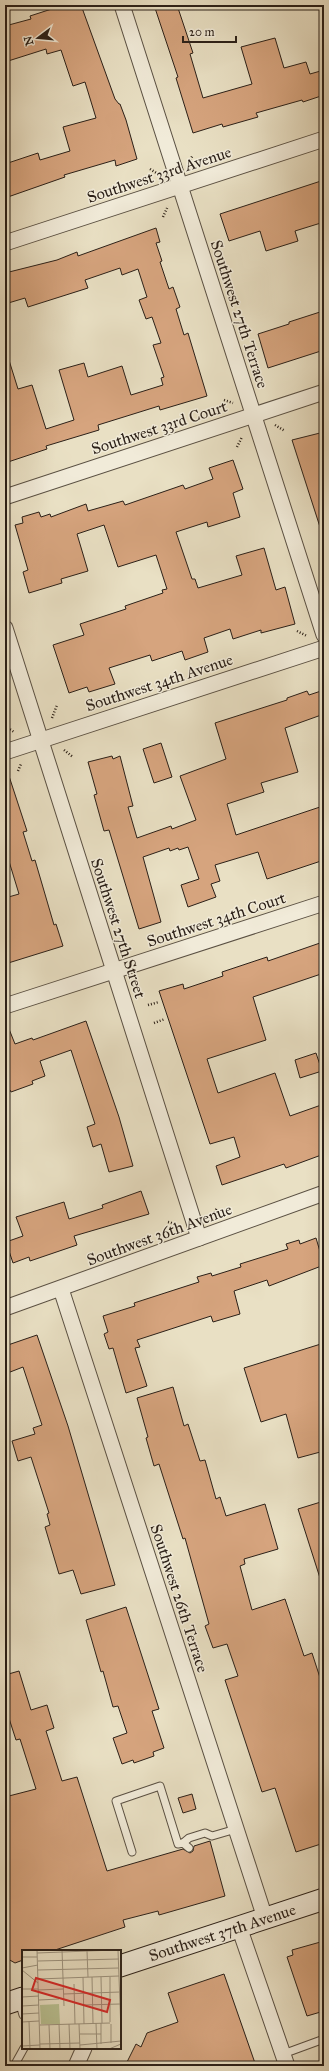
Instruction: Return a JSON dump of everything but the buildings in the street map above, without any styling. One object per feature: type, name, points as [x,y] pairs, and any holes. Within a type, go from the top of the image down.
[{"type":"main road","name":"Southwest 37th Avenue","points":[[121,1966],[324,1899]]},
{"type":"street","name":"Southwest 27th Terrace","points":[[122,5],[324,635]]},
{"type":"street","name":"Southwest 33rd Avenue","points":[[5,243],[324,139]]},
{"type":"street","name":"Southwest 33rd Court","points":[[5,497],[324,392]]},
{"type":"street","name":"Southwest 27th Street","points":[[5,628],[199,1238]]},
{"type":"street","name":"Southwest 34th Avenue","points":[[5,752],[324,648]]},
{"type":"street","name":"Southwest 34th Court","points":[[5,1006],[324,903]]},
{"type":"street","name":"Southwest 36th Avenue","points":[[5,1308],[324,1193]]},
{"type":"street","name":"Southwest 26th Terrace","points":[[61,1289],[265,1918]]},
{"type":"street","points":[[239,1927],[285,2060]]},
{"type":"street","points":[[76,2066],[84,2049]]},
{"type":"lane","points":[[132,1852],[116,1800],[160,1786],[178,1844],[186,1845],[189,1838],[205,1834],[211,1840],[236,1829]]},
{"type":"lane","points":[[285,2060],[324,2039]]},
{"type":"lane","points":[[14,2066],[23,2049]]},
{"type":"path","points":[[189,161],[193,154]]},
{"type":"path","points":[[150,169],[160,175]]},
{"type":"path","points":[[163,217],[170,202]]},
{"type":"path","points":[[224,400],[234,403]]},
{"type":"path","points":[[275,425],[285,431]]},
{"type":"path","points":[[237,447],[243,436]]},
{"type":"path","points":[[296,631],[308,637]]},
{"type":"path","points":[[52,718],[57,705]]},
{"type":"path","points":[[5,726],[18,734]]},
{"type":"path","points":[[61,748],[73,757]]},
{"type":"path","points":[[148,1006],[159,1002]]},
{"type":"path","points":[[154,1023],[165,1019]]},
{"type":"path","points":[[213,1216],[217,1208]]},
{"type":"path","points":[[168,1222],[175,1224]]}]
